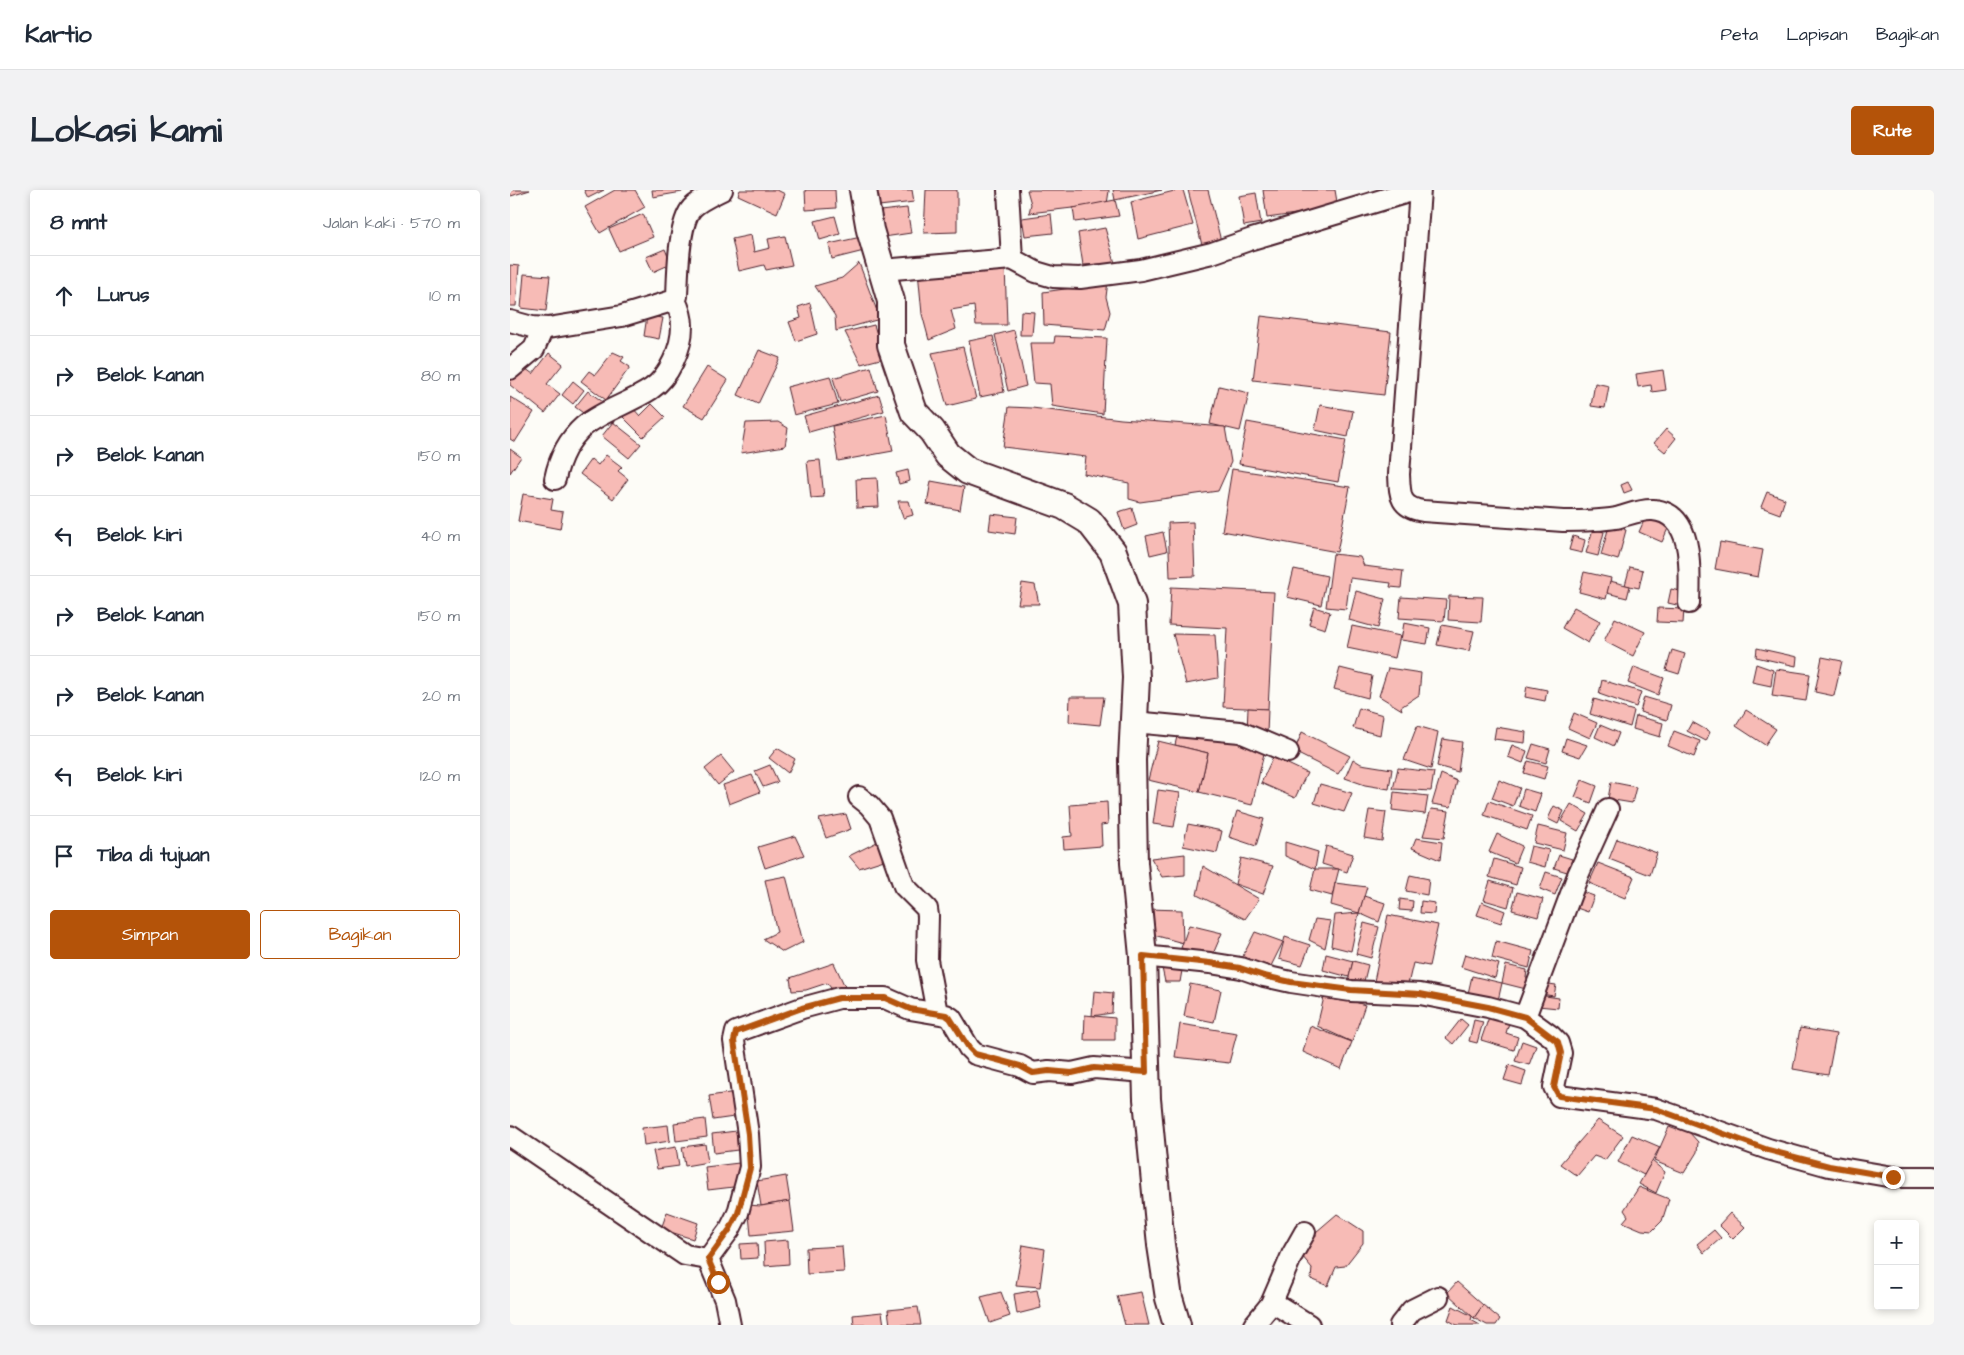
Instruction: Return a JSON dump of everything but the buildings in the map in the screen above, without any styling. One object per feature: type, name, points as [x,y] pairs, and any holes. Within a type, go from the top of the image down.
[{"type":"main road","points":[[863,190],[870,230],[891,300],[891,345],[914,412],[932,431],[948,455],[968,471],[1064,506],[1089,522],[1113,552],[1132,604],[1136,678],[1132,760],[1134,863],[1143,956],[1146,1072],[1150,1136],[1161,1246],[1169,1298],[1177,1325]]},
{"type":"street","points":[[554,479],[558,462],[567,446],[583,427],[607,411],[652,388],[669,371],[678,349],[682,327],[680,312],[675,300],[686,216],[694,206],[722,190]]},
{"type":"street","points":[[1008,190],[1012,259]]},
{"type":"street","points":[[882,270],[1012,259],[1036,272],[1053,277],[1080,278],[1141,270],[1212,253],[1414,190]]},
{"type":"street","points":[[1420,190],[1399,474],[1401,498],[1412,509],[1422,511],[1563,521],[1586,521],[1614,518],[1652,510],[1663,511],[1678,523],[1686,542],[1690,563],[1689,603]]},
{"type":"street","points":[[510,321],[521,325],[543,328],[622,316],[675,300]]},
{"type":"street","points":[[510,369],[534,349],[543,328]]},
{"type":"street","points":[[1134,722],[1240,732],[1288,752]]},
{"type":"street","points":[[860,798],[880,818],[904,886],[927,909],[927,960],[937,1013]]},
{"type":"street","points":[[1525,1017],[1578,875],[1608,809]]},
{"type":"street","points":[[1143,956],[1240,968],[1291,982],[1351,990],[1420,994],[1488,1007],[1525,1017],[1558,1042],[1561,1053],[1554,1087],[1559,1096],[1656,1109],[1768,1150],[1829,1166],[1893,1177],[1934,1177]]},
{"type":"street","points":[[708,1259],[730,1229],[738,1213],[750,1168],[748,1134],[734,1041],[736,1032],[802,1008],[839,998],[885,998],[910,1009],[937,1013],[950,1018],[969,1048],[975,1054],[1020,1066],[1033,1073],[1049,1071],[1072,1073],[1094,1068],[1146,1072]]},
{"type":"street","points":[[510,1136],[685,1254],[708,1259]]},
{"type":"street","points":[[1254,1325],[1272,1302],[1292,1255],[1305,1232]]},
{"type":"street","points":[[708,1259],[724,1300],[730,1325]]},
{"type":"street","points":[[1400,1325],[1412,1310],[1438,1297]]},
{"type":"street","points":[[1272,1302],[1310,1325]]},
{"type":"route","points":[[718,1282],[708,1259],[730,1229],[738,1213],[750,1168],[748,1134],[734,1041],[734,1034],[736,1032],[822,1001],[852,997],[885,998],[910,1009],[946,1015],[950,1018],[972,1052],[979,1056],[1020,1066],[1029,1072],[1072,1073],[1094,1068],[1146,1072],[1143,956],[1180,958],[1240,968],[1291,982],[1351,990],[1420,994],[1488,1007],[1525,1017],[1558,1042],[1561,1053],[1554,1087],[1557,1094],[1563,1098],[1586,1099],[1656,1109],[1768,1150],[1829,1166],[1893,1177]]}]
